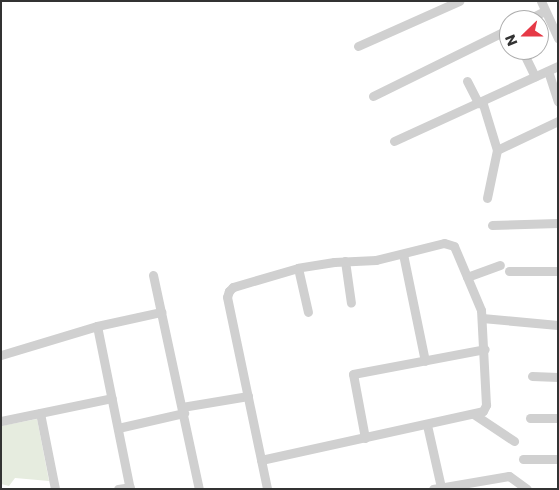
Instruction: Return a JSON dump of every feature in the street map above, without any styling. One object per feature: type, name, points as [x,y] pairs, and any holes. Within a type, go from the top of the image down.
[{"type":"street","points":[[358,46],[459,1]]},
{"type":"street","points":[[549,21],[558,38]]},
{"type":"street","points":[[373,96],[499,34]]},
{"type":"street","points":[[527,60],[535,77]]},
{"type":"street","points":[[394,141],[558,66]]},
{"type":"street","points":[[548,71],[558,101]]},
{"type":"street","points":[[467,81],[480,102],[497,150],[487,198]]},
{"type":"street","points":[[497,150],[558,121]]},
{"type":"street","points":[[492,225],[558,222]]},
{"type":"street","points":[[261,460],[427,426],[475,415],[483,411],[486,405],[485,349],[482,318],[467,277],[450,242],[367,262],[345,261],[298,268],[233,287],[229,291],[228,297],[248,396],[261,460],[267,489]]},
{"type":"street","points":[[403,254],[425,361]]},
{"type":"street","points":[[345,261],[351,303]]},
{"type":"street","points":[[467,277],[500,265]]},
{"type":"street","points":[[298,268],[308,312]]},
{"type":"street","points":[[509,271],[558,271]]},
{"type":"street","points":[[153,275],[199,489]]},
{"type":"street","points":[[1,355],[97,326],[161,312]]},
{"type":"street","points":[[482,318],[558,325]]},
{"type":"street","points":[[97,326],[130,488],[118,489]]},
{"type":"street","points":[[366,438],[353,374],[485,349]]},
{"type":"street","points":[[532,376],[558,377]]},
{"type":"street","points":[[118,428],[183,410],[248,396]]},
{"type":"street","points":[[1,421],[112,398]]},
{"type":"street","points":[[40,413],[55,489]]},
{"type":"street","points":[[475,415],[514,441]]},
{"type":"street","points":[[530,418],[558,418]]},
{"type":"street","points":[[427,426],[437,488],[508,476],[527,489]]},
{"type":"street","points":[[523,459],[558,459]]},
{"type":"shaded area","points":[[37,419],[49,481],[15,478],[9,486],[1,484],[1,426]]}]
